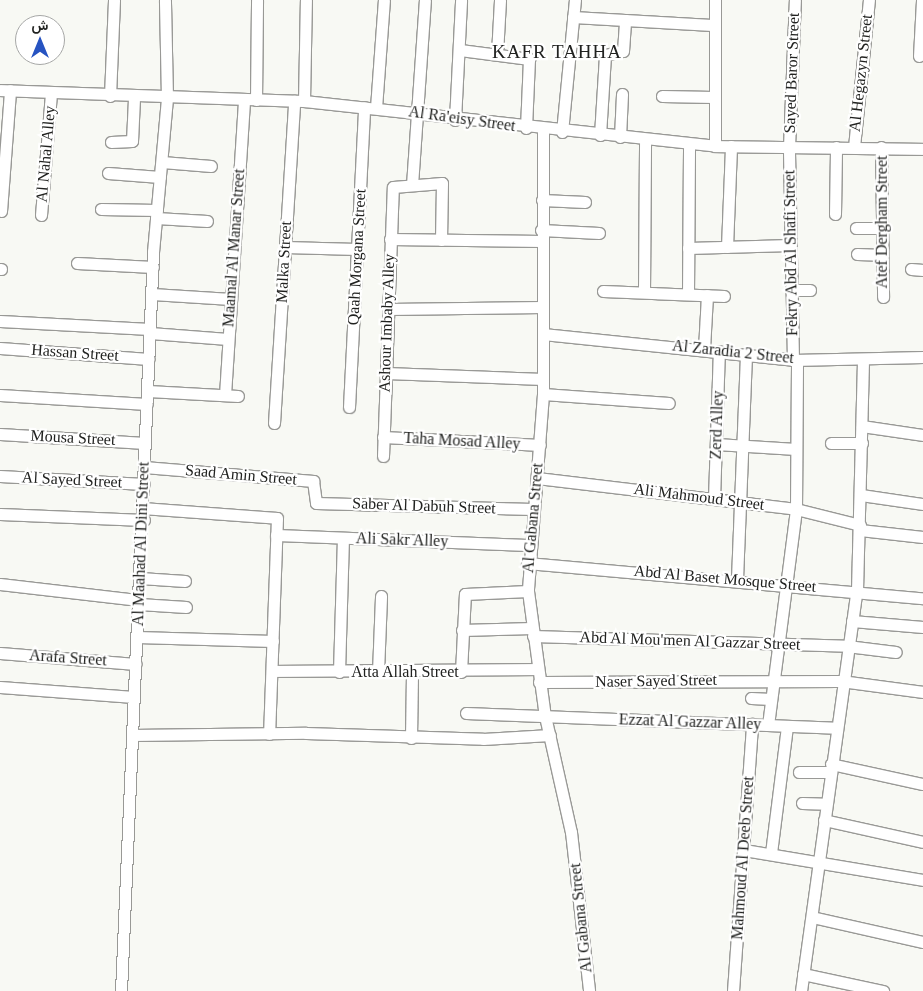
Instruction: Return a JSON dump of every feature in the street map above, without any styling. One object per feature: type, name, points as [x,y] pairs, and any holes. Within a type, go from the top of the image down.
[{"type":"street","points":[[110,96],[114,0]]},
{"type":"street","name":"Al Maahad Al Dini Street","points":[[121,991],[153,267],[167,98],[165,0]]},
{"type":"street","points":[[256,100],[257,0]]},
{"type":"street","name":"Malka Street","points":[[274,423],[285,247],[299,101],[306,0]]},
{"type":"street","points":[[376,108],[384,0]]},
{"type":"street","points":[[425,0],[412,185],[442,183],[441,240]]},
{"type":"street","points":[[455,120],[462,0]]},
{"type":"street","points":[[497,54],[500,0]]},
{"type":"street","points":[[562,132],[575,0]]},
{"type":"street","points":[[715,0],[712,25],[715,146]]},
{"type":"street","name":"Sayed Baror Street","points":[[789,147],[795,0]]},
{"type":"street","name":"Al Hegazyn Street","points":[[854,147],[869,0]]},
{"type":"street","points":[[917,56],[922,0]]},
{"type":"street","points":[[573,17],[712,25]]},
{"type":"street","points":[[600,135],[605,55],[623,51],[625,20]]},
{"type":"street","points":[[460,50],[525,57],[530,60],[526,128]]},
{"type":"street","points":[[1,211],[5,90]]},
{"type":"street","name":"Al Ra'eisy Street","points":[[5,90],[134,98],[299,101],[376,108],[455,120],[543,130],[715,146],[923,149]]},
{"type":"street","name":"Al Nahal Alley","points":[[41,214],[51,93]]},
{"type":"street","points":[[620,137],[622,94]]},
{"type":"street","points":[[662,96],[713,97]]},
{"type":"street","points":[[111,142],[132,141],[134,98]]},
{"type":"street","name":"Maamal Al Manar Street","points":[[225,395],[244,100]]},
{"type":"street","name":"Qaah Morgana Street","points":[[349,407],[364,107]]},
{"type":"street","name":"Al Gabana Street","points":[[543,130],[541,235],[543,394],[537,478],[528,546],[528,591],[537,669],[545,716],[571,832],[589,991]]},
{"type":"street","points":[[644,139],[644,292]]},
{"type":"street","points":[[688,294],[689,144]]},
{"type":"street","points":[[727,247],[731,146]]},
{"type":"street","name":"Fekry Abd Al Shafi Street","points":[[768,725],[796,509],[795,360],[790,246],[789,147]]},
{"type":"street","points":[[835,214],[836,147]]},
{"type":"street","name":"Atef Dergham Street","points":[[882,147],[883,297]]},
{"type":"street","points":[[162,162],[211,166]]},
{"type":"street","points":[[108,174],[160,177]]},
{"type":"street","name":"Ashour Imbaby Alley","points":[[383,456],[392,189],[412,185]]},
{"type":"street","points":[[542,200],[585,202]]},
{"type":"street","points":[[101,209],[207,221]]},
{"type":"street","points":[[856,228],[882,228]]},
{"type":"street","points":[[390,239],[441,240],[599,233]]},
{"type":"street","points":[[688,248],[790,246]]},
{"type":"street","points":[[285,247],[358,249]]},
{"type":"street","points":[[857,254],[882,255]]},
{"type":"street","points":[[77,263],[153,267]]},
{"type":"street","points":[[911,269],[923,270]]},
{"type":"street","points":[[792,290],[810,290]]},
{"type":"street","points":[[603,291],[724,296]]},
{"type":"street","points":[[152,294],[231,299]]},
{"type":"street","points":[[704,349],[707,295]]},
{"type":"street","points":[[388,308],[542,307]]},
{"type":"street","points":[[0,320],[228,339]]},
{"type":"street","name":"Al Zaradia 2 Street","points":[[543,334],[704,349],[795,360],[863,361],[923,357]]},
{"type":"street","name":"Hassan Street","points":[[0,348],[149,359]]},
{"type":"street","name":"Zerd Alley","points":[[714,499],[719,351]]},
{"type":"street","points":[[737,579],[743,502],[746,354]]},
{"type":"street","points":[[801,991],[820,860],[841,681],[857,590],[861,496],[863,361]]},
{"type":"street","points":[[386,374],[543,379]]},
{"type":"street","points":[[148,391],[238,396]]},
{"type":"street","points":[[543,394],[669,403]]},
{"type":"street","points":[[0,395],[147,404]]},
{"type":"street","points":[[862,426],[923,435]]},
{"type":"street","name":"Mousa Street","points":[[0,434],[145,443]]},
{"type":"street","name":"Taha Mosad Alley","points":[[384,437],[540,444]]},
{"type":"street","points":[[831,443],[862,443]]},
{"type":"street","points":[[716,444],[796,449]]},
{"type":"street","name":"Saad Amin Street","points":[[144,467],[313,480],[316,503]]},
{"type":"street","name":"Al Sayed Street","points":[[0,476],[144,484]]},
{"type":"street","name":"Ali Mahmoud Street","points":[[537,478],[796,509],[860,528],[923,537]]},
{"type":"street","points":[[861,496],[923,504]]},
{"type":"street","name":"Saber Al Dabuh Street","points":[[316,503],[533,509]]},
{"type":"street","points":[[0,514],[143,514],[277,519],[273,671],[268,734]]},
{"type":"street","name":"Ali Sakr Alley","points":[[276,535],[528,546]]},
{"type":"street","points":[[339,672],[343,538]]},
{"type":"street","name":"Abd Al Baset Mosque Street","points":[[527,563],[787,583],[923,598]]},
{"type":"street","points":[[140,578],[185,581]]},
{"type":"street","points":[[0,584],[186,607]]},
{"type":"street","points":[[461,672],[464,599],[471,591],[528,591]]},
{"type":"street","points":[[378,672],[381,596]]},
{"type":"street","points":[[852,621],[923,627]]},
{"type":"street","name":"Abd Al Mou'men Al Gazzar Street","points":[[462,630],[848,646],[896,652]]},
{"type":"street","points":[[137,637],[273,641]]},
{"type":"street","name":"Arafa Street","points":[[0,653],[136,664]]},
{"type":"street","name":"Atta Allah Street","points":[[273,671],[461,672],[537,669]]},
{"type":"street","points":[[411,738],[412,672]]},
{"type":"street","name":"Naser Sayed Street","points":[[539,682],[841,681],[923,692]]},
{"type":"street","points":[[0,687],[134,697]]},
{"type":"street","points":[[751,698],[771,699]]},
{"type":"street","name":"Ezzat Al Gazzar Alley","points":[[466,713],[836,728]]},
{"type":"street","name":"Mahmoud Al Deeb Street","points":[[733,991],[752,724]]},
{"type":"street","points":[[771,852],[787,726]]},
{"type":"street","points":[[132,735],[268,734],[411,738],[550,735]]},
{"type":"street","points":[[799,772],[830,768],[923,784]]},
{"type":"street","points":[[802,803],[826,804]]},
{"type":"street","points":[[824,820],[923,842]]},
{"type":"street","points":[[744,850],[771,852],[820,860],[923,880]]},
{"type":"street","points":[[812,917],[923,942]]},
{"type":"street","points":[[804,974],[883,991]]},
{"type":"district","name":"KAFR TAHHA","points":[[557,52]]}]
